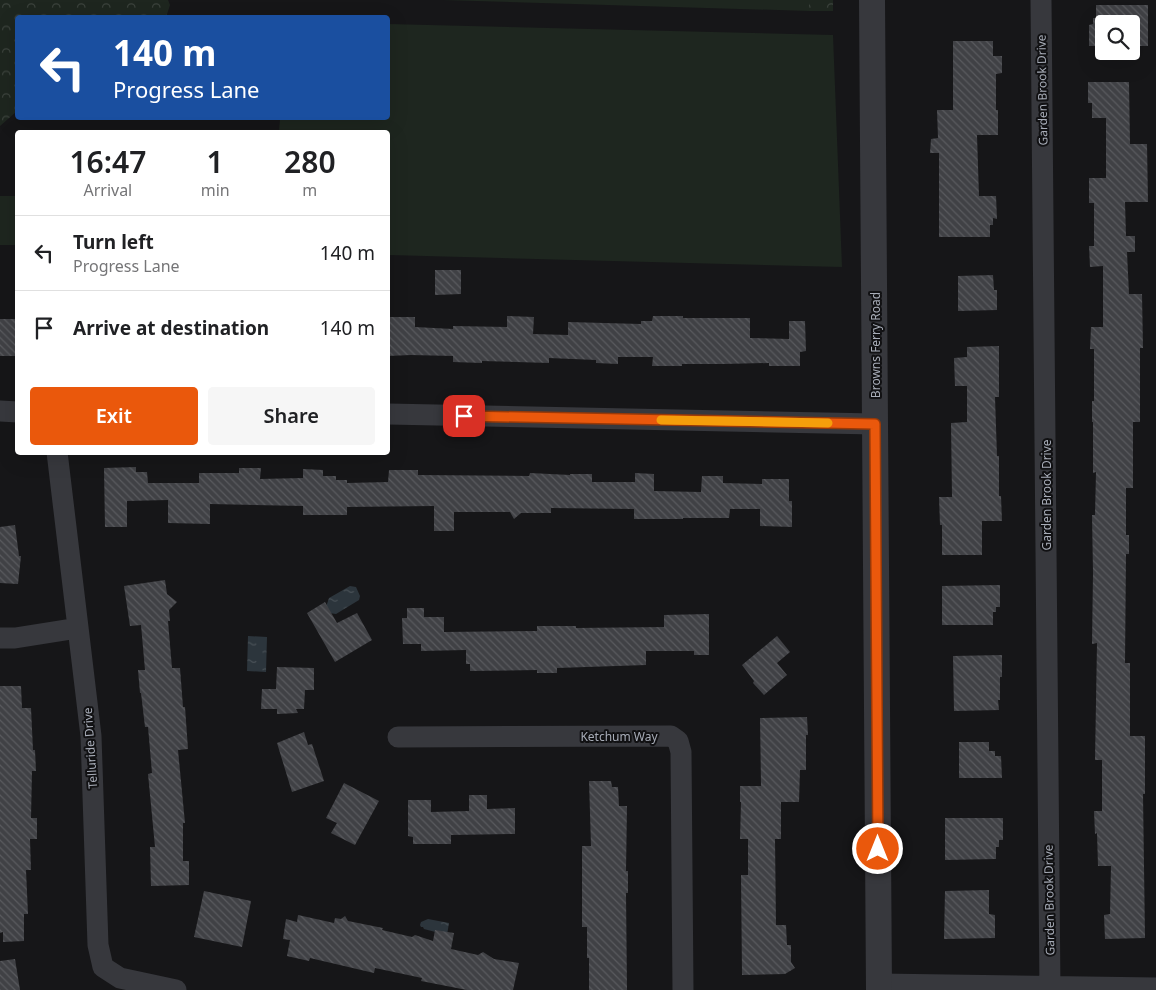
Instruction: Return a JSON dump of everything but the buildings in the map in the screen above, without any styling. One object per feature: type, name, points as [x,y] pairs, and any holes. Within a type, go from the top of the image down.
[{"type":"street","name":"Browns Ferry Road","points":[[872,0],[879,987]]},
{"type":"street","name":"Garden Brook Drive","points":[[1041,0],[1050,988]]},
{"type":"street","points":[[0,411],[15,412]]},
{"type":"street","points":[[390,414],[875,424]]},
{"type":"street","name":"Telluride Drive","points":[[57,455],[91,736],[98,945],[103,967],[120,978],[176,990]]},
{"type":"street","points":[[0,638],[15,638],[78,628]]},
{"type":"street","name":"Ketchum Way","points":[[398,737],[670,736],[678,741],[681,752],[683,990]]},
{"type":"street","points":[[879,987],[1156,988]]},
{"type":"green space","points":[[0,0],[168,0],[170,5],[167,15],[15,15],[15,113],[0,126]]},
{"type":"green space","points":[[442,0],[809,0],[809,11]]},
{"type":"green space","points":[[809,0],[833,0],[833,11],[809,11]]},
{"type":"green space","points":[[390,24],[833,35],[842,267],[390,255],[390,130],[279,130],[280,120],[390,120]]},
{"type":"green space","points":[[0,196],[15,196],[15,245],[0,245]]},
{"type":"water","points":[[350,586],[356,587],[360,596],[359,600],[336,614],[329,613],[326,607],[329,598]]},
{"type":"water","points":[[248,636],[267,637],[266,672],[247,671]]},
{"type":"water","points":[[428,919],[449,923],[447,935],[421,927],[421,922]]},
{"type":"slow traffic","points":[[661,420],[828,423]]},
{"type":"route","points":[[464,416],[875,424],[878,849]]}]
